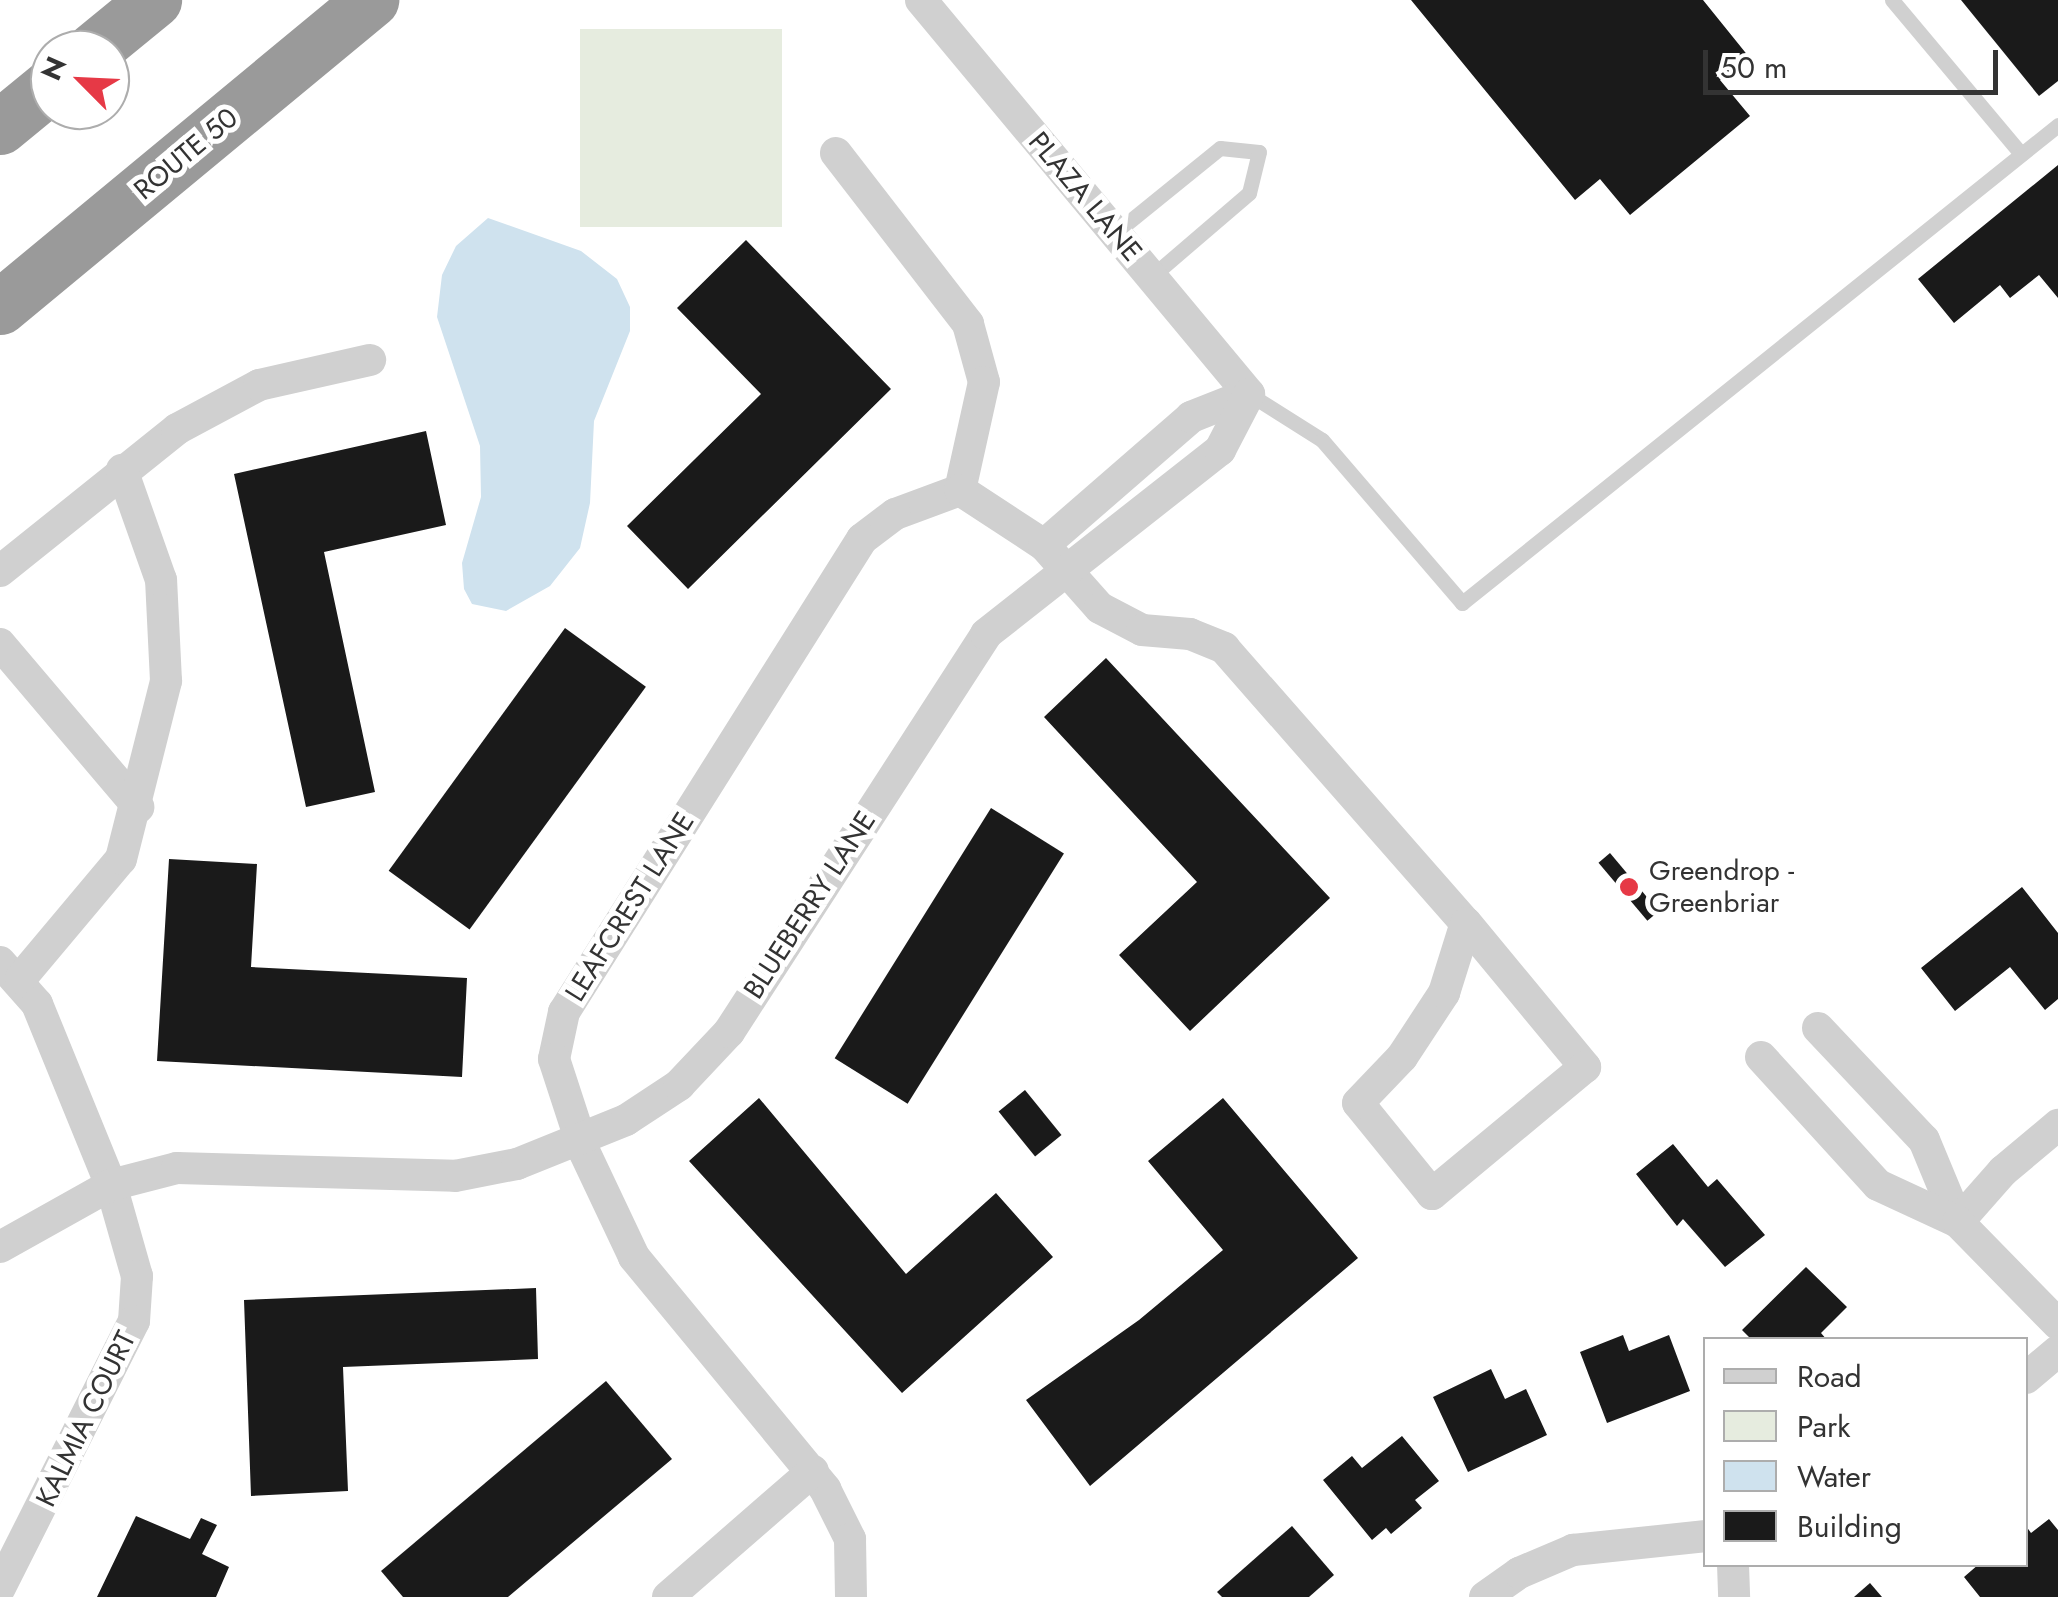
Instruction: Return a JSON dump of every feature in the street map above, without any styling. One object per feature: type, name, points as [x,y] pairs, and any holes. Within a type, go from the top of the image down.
[{"type":"highway","points":[[117,30],[154,0]]},
{"type":"highway","name":"ROUTE 50","points":[[0,307],[371,0]]},
{"type":"highway","points":[[0,127],[30,102]]},
{"type":"street","name":"PLAZA LANE","points":[[921,0],[1249,394]]},
{"type":"street","points":[[836,153],[968,324],[984,382],[960,490],[1044,544],[1069,568],[1100,608],[1142,630],[1190,634],[1224,648],[1466,923],[1585,1066],[1432,1194],[1358,1102],[1402,1057],[1444,993],[1466,923]]},
{"type":"street","points":[[0,571],[177,429],[259,385],[370,360]]},
{"type":"street","points":[[1044,544],[1190,417],[1249,394]]},
{"type":"street","name":"BLUEBERRY LANE","points":[[0,1247],[110,1185],[177,1168],[456,1176],[517,1164],[581,1140],[680,1086],[729,1032],[955,675],[986,634],[1220,450],[1249,394]]},
{"type":"street","points":[[11,970],[121,859],[138,807],[166,681],[160,580],[122,470]]},
{"type":"street","name":"LEAFCREST LANE","points":[[851,1597],[850,1539],[814,1471],[634,1257],[581,1140],[554,1059],[564,1012],[862,538],[895,514],[960,490]]},
{"type":"street","points":[[0,644],[138,807]]},
{"type":"street","name":"KALMIA COURT","points":[[0,1588],[134,1321],[136,1276],[110,1185],[11,970]]},
{"type":"street","points":[[1818,1028],[1924,1140],[1958,1222]]},
{"type":"street","points":[[1761,1057],[1878,1185],[1958,1222],[2058,1324]]},
{"type":"street","points":[[1958,1222],[2002,1171],[2058,1125]]},
{"type":"street","points":[[2028,1376],[2058,1351]]},
{"type":"street","points":[[668,1597],[814,1471]]},
{"type":"street","points":[[1486,1597],[1519,1573],[1573,1550],[1703,1536]]},
{"type":"street","points":[[1733,1567],[1734,1597]]},
{"type":"lane","points":[[1892,0],[2021,154]]},
{"type":"lane","points":[[1249,394],[1322,440],[1462,603],[2058,125]]},
{"type":"lane","points":[[1114,233],[1220,148],[1258,152],[1249,193],[1151,278]]},
{"type":"green space","points":[[580,29],[782,29],[782,227],[580,227]]},
{"type":"water","points":[[488,218],[581,251],[617,279],[630,307],[630,331],[594,421],[590,503],[580,548],[550,586],[506,611],[472,604],[464,589],[462,563],[481,497],[480,446],[437,317],[442,275],[456,246]]},
{"type":"building","points":[[1411,0],[1703,0],[1749,57],[1720,80],[1750,116],[1630,215],[1600,179],[1575,200]]},
{"type":"building","points":[[1961,0],[2058,0],[2058,81],[2039,96]]},
{"type":"building","points":[[2058,165],[2058,298],[2039,275],[2010,298],[2000,285],[1954,323],[1918,279]]},
{"type":"building","points":[[746,240],[891,389],[688,589],[627,526],[761,394],[677,308]]},
{"type":"building","points":[[426,431],[446,525],[324,552],[375,792],[306,807],[234,474]]},
{"type":"building","points":[[565,628],[646,687],[470,929],[389,871]]},
{"type":"building","points":[[1106,658],[1330,898],[1190,1031],[1119,955],[1197,882],[1044,717]]},
{"type":"building","points":[[991,808],[1064,854],[908,1104],[835,1058]]},
{"type":"building","name":"Greendrop - Greenbriar","points":[[1610,853],[1659,911],[1647,921],[1599,863]]},
{"type":"building","points":[[169,859],[257,864],[251,967],[467,978],[462,1077],[157,1061]]},
{"type":"building","points":[[2022,887],[2058,933],[2058,999],[2045,1010],[2010,967],[1955,1011],[1921,968]]},
{"type":"building","points":[[1025,1090],[1062,1135],[1035,1156],[999,1111]]},
{"type":"building","points":[[759,1098],[906,1274],[996,1193],[1053,1257],[902,1393],[689,1161]]},
{"type":"building","points":[[1223,1098],[1358,1258],[1090,1486],[1026,1400],[1139,1320],[1223,1250],[1148,1161]]},
{"type":"building","points":[[1673,1144],[1708,1187],[1717,1179],[1765,1235],[1725,1267],[1683,1219],[1677,1226],[1636,1174]]},
{"type":"building","points":[[1806,1267],[1847,1307],[1821,1333],[1824,1337],[1749,1337],[1742,1330]]},
{"type":"building","points":[[536,1288],[538,1359],[343,1367],[348,1491],[251,1496],[244,1300]]},
{"type":"building","points":[[1623,1335],[1629,1351],[1669,1335],[1690,1391],[1607,1423],[1580,1352]]},
{"type":"building","points":[[1491,1369],[1505,1399],[1526,1389],[1547,1435],[1468,1472],[1433,1397]]},
{"type":"building","points":[[606,1381],[672,1459],[508,1597],[403,1597],[381,1571]]},
{"type":"building","points":[[1402,1436],[1439,1481],[1415,1500],[1422,1508],[1391,1534],[1386,1528],[1372,1540],[1323,1480],[1352,1456],[1362,1468]]},
{"type":"building","points":[[136,1516],[190,1539],[201,1518],[217,1525],[202,1554],[229,1567],[216,1597],[97,1597]]},
{"type":"building","points":[[2049,1519],[2058,1530],[2058,1597],[1980,1597],[1964,1577],[1976,1567],[2028,1567],[2028,1529],[2031,1533]]},
{"type":"building","points":[[1292,1526],[1334,1575],[1309,1597],[1222,1597],[1217,1592]]},
{"type":"building","points":[[1870,1583],[1882,1597],[1854,1597]]},
{"type":"place","name":"Greendrop - Greenbriar","points":[[1629,887]]}]
